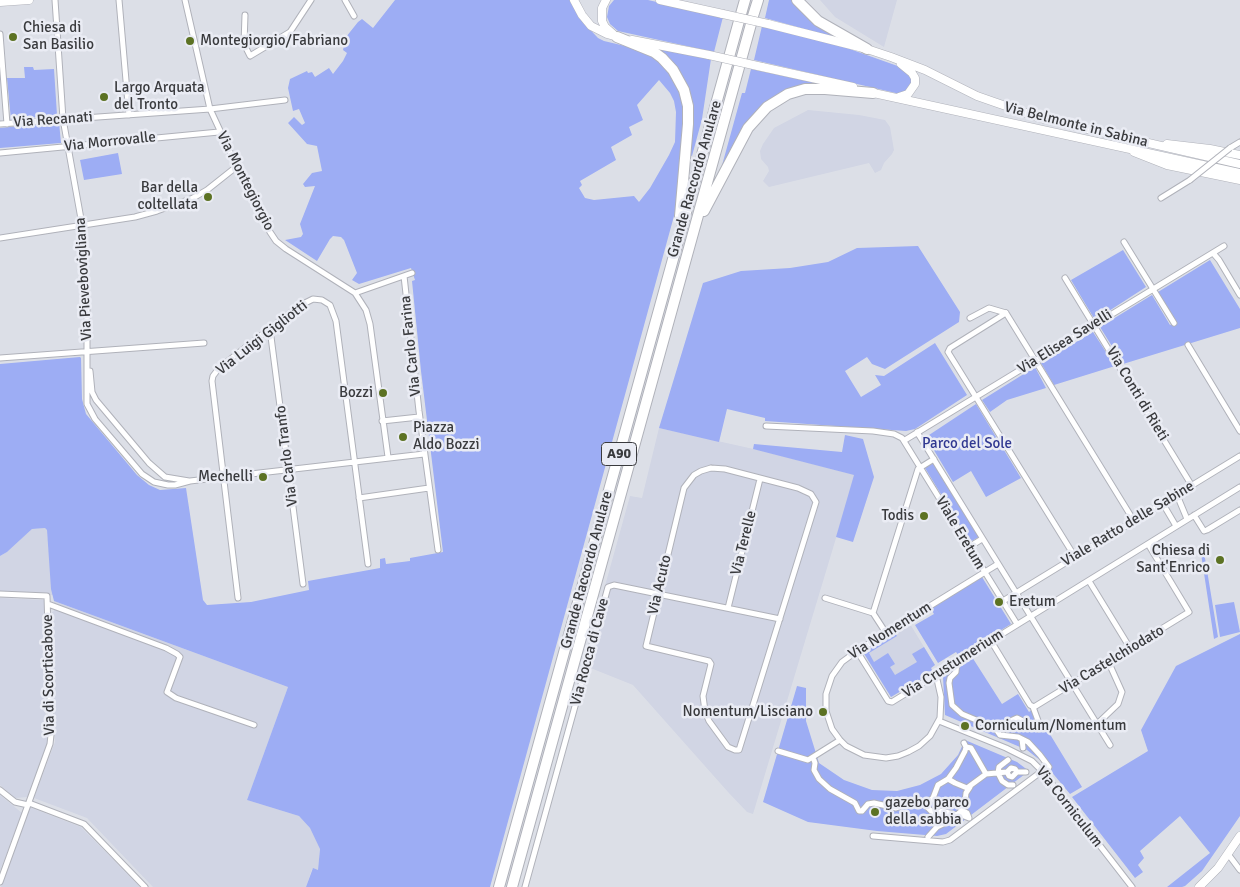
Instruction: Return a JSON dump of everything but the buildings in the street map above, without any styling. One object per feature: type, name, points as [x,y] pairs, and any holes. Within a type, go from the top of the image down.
[{"type":"highway","name":"Grande Raccordo Anulare","points":[[499,887],[745,0]]},
{"type":"highway","name":"Grande Raccordo Anulare","points":[[512,887],[758,0]]},
{"type":"highway","points":[[797,0],[818,21],[867,49]]},
{"type":"highway","points":[[617,37],[654,52],[662,58],[678,77],[686,95],[688,124],[680,208],[680,232]]},
{"type":"highway","points":[[694,232],[725,169],[748,128],[767,107],[788,94],[805,89],[872,93]]},
{"type":"main road","points":[[0,2],[29,0]]},
{"type":"main road","name":"Via Belmonte in Sabina","points":[[574,0],[582,15],[591,26],[599,32],[617,37],[709,55],[894,98],[1240,172]]},
{"type":"main road","points":[[606,0],[602,8],[602,21],[606,29],[617,37]]},
{"type":"main road","name":"Via Belmonte in Sabina","points":[[660,0],[768,24],[867,49],[925,70],[977,96],[1025,114],[1240,164]]},
{"type":"main road","name":"Via Belmonte in Sabina","points":[[891,57],[910,70],[915,80],[914,87],[910,92],[894,98]]},
{"type":"main road","points":[[1152,144],[1184,145],[1240,156]]},
{"type":"main road","points":[[1124,146],[1162,164],[1240,180]]},
{"type":"main road","points":[[1199,887],[1212,875],[1240,836]]},
{"type":"street","name":"Via Pievebovigliana","points":[[55,0],[63,119],[82,224],[87,293],[88,351]]},
{"type":"street","points":[[119,0],[129,115]]},
{"type":"street","name":"Via Montegiorgio","points":[[186,0],[210,109],[219,132],[266,225],[276,241],[355,293]]},
{"type":"street","points":[[245,15],[244,44],[250,56],[287,34],[311,0]]},
{"type":"street","points":[[345,0],[354,16]]},
{"type":"street","points":[[0,34],[7,124]]},
{"type":"street","name":"Via Recanati","points":[[0,124],[210,109],[285,100]]},
{"type":"street","name":"Via Morrovalle","points":[[0,153],[219,132]]},
{"type":"street","points":[[1161,198],[1190,180],[1240,142]]},
{"type":"street","points":[[0,238],[135,217],[178,205],[202,193],[236,167]]},
{"type":"street","points":[[1124,242],[1174,323]]},
{"type":"street","name":"Via Elisea Savelli","points":[[905,440],[1224,246]]},
{"type":"street","points":[[1213,253],[1240,295]]},
{"type":"street","points":[[388,457],[370,324],[363,304],[355,293],[412,273]]},
{"type":"street","name":"Via Carlo Farina","points":[[404,276],[419,417]]},
{"type":"street","name":"Via Conti di Rieti","points":[[1065,278],[1192,486]]},
{"type":"street","name":"Via Luigi Gigliotti","points":[[238,598],[212,392],[213,376],[218,368],[299,306],[310,300],[322,300],[331,307],[338,331],[368,564]]},
{"type":"street","points":[[970,318],[989,308],[1006,314],[1134,521]]},
{"type":"street","points":[[1006,314],[948,350],[975,397],[1075,557]]},
{"type":"street","name":"Via Carlo Tranfo","points":[[270,329],[302,584]]},
{"type":"street","points":[[0,358],[204,343]]},
{"type":"street","points":[[1188,345],[1240,431]]},
{"type":"street","points":[[88,351],[92,392],[98,403],[159,474],[190,481]]},
{"type":"street","points":[[88,351],[87,404],[95,419],[145,477],[154,482],[175,485],[190,481],[424,454]]},
{"type":"street","points":[[382,421],[419,417],[438,550]]},
{"type":"street","points":[[766,426],[873,431],[897,435],[905,440]]},
{"type":"street","name":"Viale Eretum","points":[[918,432],[1110,745]]},
{"type":"street","name":"Viale Eretum","points":[[905,440],[1017,624]]},
{"type":"street","name":"Viale Ratto delle Sabine","points":[[1002,601],[1240,456]]},
{"type":"street","points":[[873,613],[918,469],[934,459]]},
{"type":"street","name":"Via Acuto","points":[[714,468],[728,470],[804,490],[814,496],[816,502],[739,750],[728,747],[704,711],[703,696],[711,664],[709,661],[646,646],[658,594],[682,493],[690,478],[701,471],[714,468]]},
{"type":"street","name":"Via Terelle","points":[[728,608],[760,479]]},
{"type":"street","name":"Viale Ratto delle Sabine","points":[[1017,624],[1240,487]]},
{"type":"street","points":[[359,498],[429,488]]},
{"type":"street","points":[[1176,495],[1187,519]]},
{"type":"street","points":[[1163,504],[1176,526]]},
{"type":"street","points":[[1194,515],[1204,531],[1240,510]]},
{"type":"street","points":[[969,547],[982,539]]},
{"type":"street","name":"Via Castelchiodato","points":[[1033,707],[1189,612],[1148,544]]},
{"type":"street","name":"Via Nomentum","points":[[840,740],[832,729],[826,703],[827,690],[838,666],[857,650],[998,564]]},
{"type":"street","points":[[1089,581],[1130,648]]},
{"type":"street","name":"Via Rocca di Cave","points":[[525,887],[608,587],[614,585],[780,619]]},
{"type":"street","name":"Via di Scorticabove","points":[[0,594],[47,596],[50,744],[0,882]]},
{"type":"street","points":[[825,598],[873,613],[886,633]]},
{"type":"street","points":[[48,604],[166,648],[177,654],[180,657],[167,692],[176,698],[254,725]]},
{"type":"street","name":"Via Crustumerium","points":[[857,650],[889,702],[892,702],[1017,624]]},
{"type":"street","points":[[991,641],[1033,707],[1040,726],[1038,729],[1017,718],[995,728]]},
{"type":"street","points":[[1097,724],[1118,704],[1122,692],[1108,661]]},
{"type":"street","points":[[873,836],[943,842],[950,840],[1048,767],[1028,742],[1018,737],[1000,735],[995,728],[962,714],[952,705],[949,683],[950,678],[956,672],[957,662]]},
{"type":"street","points":[[778,751],[808,760],[840,740],[851,749],[879,758],[894,757],[908,752],[919,746],[932,733],[939,721],[941,697],[936,676]]},
{"type":"street","name":"Via Corniculum","points":[[939,721],[1023,755],[1045,770],[1132,887]]},
{"type":"street","points":[[1022,739],[1023,748]]},
{"type":"street","points":[[925,805],[933,798],[938,785],[948,779],[956,768],[965,745],[971,748],[986,774]]},
{"type":"street","points":[[814,760],[814,770],[819,779],[830,789],[848,801],[855,803],[862,811],[868,804],[874,803],[896,808],[907,804],[925,805],[937,813],[942,811],[956,815],[961,813]]},
{"type":"street","points":[[1008,760],[999,767],[998,773],[1002,781],[1013,786]]},
{"type":"street","points":[[928,837],[937,827],[961,813],[966,793],[970,786],[986,774],[1007,772],[1011,768],[1017,772],[1026,772]]},
{"type":"street","points":[[948,779],[962,786],[970,786]]},
{"type":"street","points":[[0,790],[15,802],[28,804],[84,824],[145,887]]},
{"type":"street","points":[[1228,854],[1240,870]]},
{"type":"shaded area","points":[[820,0],[897,0],[884,47],[835,17]]},
{"type":"shaded area","points":[[808,110],[859,115],[885,120],[890,127],[894,150],[881,170],[875,173],[869,163],[769,187],[763,181],[769,171],[761,159],[760,151],[763,144],[774,128]]},
{"type":"shaded area","points":[[659,428],[758,450],[855,475],[753,814],[747,812],[728,792],[633,685],[583,665],[630,496],[642,498]]},
{"type":"shaded area","points":[[45,528],[47,530],[53,595],[0,592],[0,556],[32,529]]},
{"type":"shaded area","points":[[0,598],[44,600],[47,696],[44,698],[48,742],[28,797],[15,798],[0,785]]},
{"type":"shaded area","points":[[54,601],[288,687],[247,800],[299,816],[310,828],[320,848],[318,871],[312,869],[306,887],[153,887],[87,818],[34,798],[55,742],[51,613],[54,611]]},
{"type":"shaded area","points":[[910,624],[935,665],[931,668],[933,672],[891,697],[863,652]]},
{"type":"shaded area","points":[[0,795],[22,813],[0,871]]},
{"type":"shaded area","points":[[29,807],[81,827],[140,887],[1,887]]},
{"type":"green space","points":[[395,0],[571,0],[579,18],[598,38],[642,50],[666,66],[680,86],[686,112],[680,189],[674,216],[490,887],[306,887],[313,868],[318,870],[320,849],[310,828],[299,816],[247,800],[288,687],[54,601],[51,589],[47,530],[45,528],[32,529],[0,556],[0,364],[80,357],[82,399],[86,414],[137,475],[149,485],[160,490],[186,488],[203,600],[207,605],[251,602],[309,590],[308,581],[380,568],[380,559],[385,558],[386,564],[410,561],[410,558],[443,552],[421,371],[412,281],[415,280],[411,268],[359,284],[352,280],[357,273],[344,240],[341,237],[333,236],[330,239],[317,261],[285,240],[301,237],[303,234],[300,224],[315,186],[305,187],[303,184],[312,173],[322,171],[317,146],[307,144],[288,123],[294,117],[302,125],[305,123],[299,109],[293,111],[288,88],[290,79],[307,71],[308,73],[312,72],[315,77],[329,68],[333,74],[347,53],[343,50],[346,37],[358,22],[362,19],[373,28]],"holes":[[[659,80],[670,93],[676,112],[675,142],[650,188],[639,202],[634,196],[594,200],[585,198],[579,188],[582,185],[580,181],[616,160],[611,147],[632,135],[629,127],[643,120],[637,105]]]},
{"type":"green space","points":[[614,0],[648,0],[723,17],[714,52],[618,31],[610,24],[607,17],[609,6]]},
{"type":"green space","points":[[769,0],[795,0],[844,40],[765,18]]},
{"type":"green space","points":[[762,26],[847,48],[906,69],[913,76],[911,88],[900,94],[754,60]]},
{"type":"green space","points":[[649,45],[711,59],[702,119],[692,156],[690,155],[687,87],[676,67]]},
{"type":"green space","points":[[24,67],[33,67],[34,70],[54,69],[57,115],[11,120],[7,78],[25,78]]},
{"type":"green space","points":[[751,69],[825,85],[771,100],[721,169],[742,93],[745,93]]},
{"type":"green space","points":[[59,122],[61,143],[0,148],[0,128]]},
{"type":"green space","points":[[118,153],[122,174],[84,180],[80,160]]},
{"type":"green space","points":[[918,246],[960,312],[959,322],[885,369],[872,364],[867,357],[845,371],[861,397],[881,385],[875,375],[884,376],[935,343],[967,395],[915,429],[906,431],[765,421],[765,418],[727,409],[719,442],[659,428],[703,283],[741,271],[790,268],[828,262],[857,248]]},
{"type":"green space","points":[[1123,250],[1146,287],[1095,320],[1071,280]]},
{"type":"green space","points":[[1210,260],[1240,309],[1240,328],[1123,364],[1100,327],[1152,295],[1170,325],[1176,322],[1158,292]]},
{"type":"green space","points":[[1093,332],[1115,366],[1054,385],[1041,363]]},
{"type":"green space","points":[[1035,367],[1046,388],[1007,400],[990,412],[982,400]]},
{"type":"green space","name":"Parco del Sole","points":[[976,404],[1021,478],[986,497],[971,471],[953,482],[926,437]]},
{"type":"green space","points":[[845,435],[863,439],[874,477],[853,542],[836,537],[854,475],[753,449],[754,444],[842,452]]},
{"type":"green space","points":[[933,463],[979,537],[970,542],[925,468]]},
{"type":"green space","points":[[1203,546],[1218,637],[1214,639],[1200,547]]},
{"type":"green space","points":[[982,577],[1011,624],[959,656],[956,652],[938,663],[915,625],[934,614],[931,609]]},
{"type":"green space","points":[[1234,602],[1240,632],[1220,637],[1215,605]]},
{"type":"green space","points":[[895,633],[897,636],[869,653],[874,662],[888,653],[895,664],[890,667],[895,675],[917,662],[912,654],[924,647],[935,665],[931,668],[933,672],[891,697],[863,652]]},
{"type":"green space","points":[[1240,634],[1240,816],[1202,871],[1185,886],[1167,887],[1210,853],[1180,816],[1140,851],[1144,858],[1138,865],[1143,872],[1135,878],[1072,797],[1148,751],[1141,730],[1176,666]]},
{"type":"green space","points":[[972,657],[1002,704],[1018,694],[1029,712],[1034,708],[1082,787],[1070,794],[1045,764],[1027,750],[945,715],[943,677],[951,669],[953,670]]},
{"type":"green space","points":[[797,686],[806,688],[806,721],[819,763],[844,780],[872,790],[897,791],[920,785],[941,774],[958,755],[965,740],[1017,762],[1029,771],[946,834],[937,836],[877,831],[808,822],[763,802]]},
{"type":"place","name":"Chiesa di San Basilio","points":[[13,37]]},
{"type":"place","name":"Montegiorgio/Fabriano","points":[[190,41]]},
{"type":"place","name":"Largo Arquata del Tronto","points":[[104,97]]},
{"type":"place","name":"Bar della coltellata","points":[[208,197]]},
{"type":"place","name":"Bozzi","points":[[383,393]]},
{"type":"place","name":"Piazza Aldo Bozzi","points":[[403,437]]},
{"type":"place","name":"Mechelli","points":[[263,477]]},
{"type":"place","name":"Todis","points":[[924,516]]},
{"type":"place","name":"Chiesa di Sant'Enrico","points":[[1220,560]]},
{"type":"place","name":"Eretum","points":[[999,602]]},
{"type":"place","name":"Nomentum/Lisciano","points":[[823,712]]},
{"type":"place","name":"Corniculum/Nomentum","points":[[965,726]]},
{"type":"place","name":"gazebo parco della sabbia","points":[[875,812]]}]
